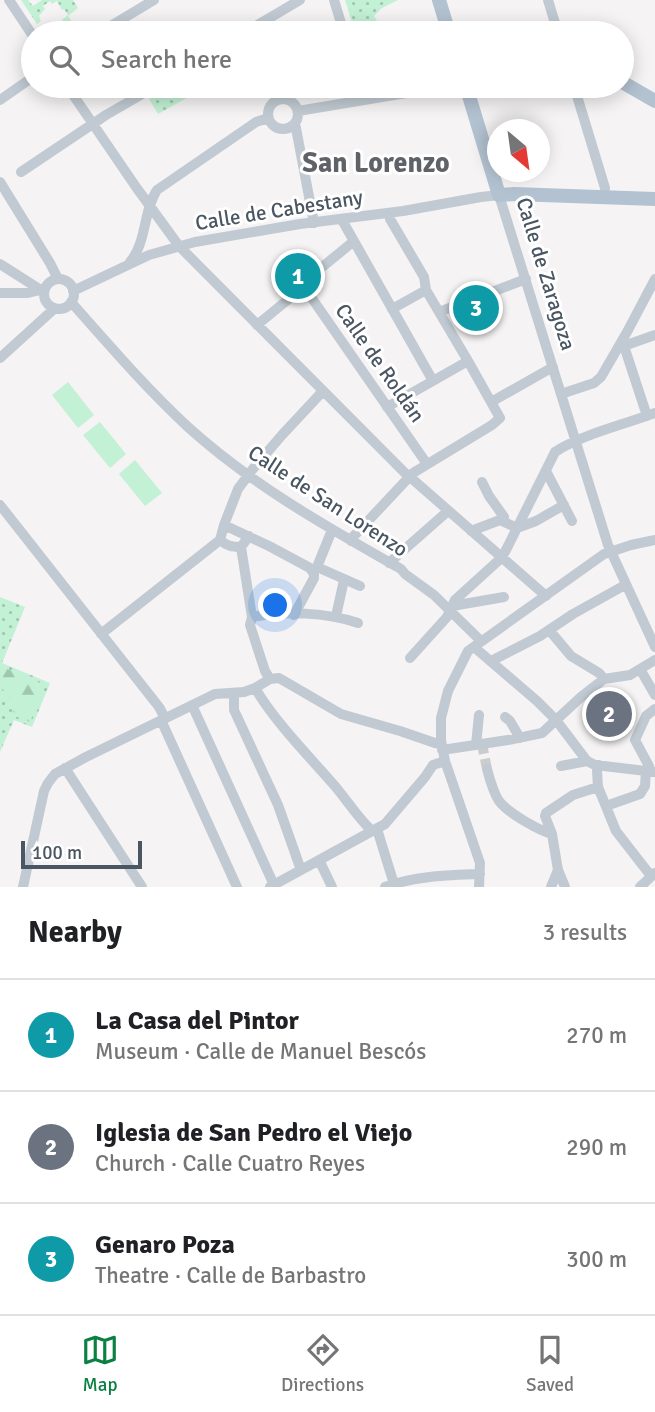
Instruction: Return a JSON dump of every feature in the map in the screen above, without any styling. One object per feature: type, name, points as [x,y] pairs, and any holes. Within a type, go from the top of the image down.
[{"type":"main road","points":[[439,0],[445,21]]},
{"type":"main road","points":[[634,89],[655,101]]},
{"type":"main road","name":"Calle de Zaragoza","points":[[470,98],[499,195]]},
{"type":"main road","points":[[499,195],[655,199]]},
{"type":"street","points":[[9,0],[23,21]]},
{"type":"street","points":[[119,21],[154,0]]},
{"type":"street","points":[[266,21],[300,0]]},
{"type":"street","points":[[334,0],[340,21]]},
{"type":"street","points":[[548,0],[554,21]]},
{"type":"street","points":[[0,100],[21,85]]},
{"type":"street","points":[[75,98],[151,213],[179,246],[410,477],[546,596]]},
{"type":"street","points":[[21,172],[136,98]]},
{"type":"street","points":[[298,111],[376,98]]},
{"type":"street","points":[[578,98],[605,188],[604,198]]},
{"type":"street","points":[[280,99],[289,100],[298,111],[298,118],[288,128],[280,129],[272,125],[268,118],[272,103],[280,99]]},
{"type":"street","points":[[139,191],[148,193],[157,190],[256,122],[268,118]]},
{"type":"street","points":[[295,123],[314,223]]},
{"type":"street","points":[[0,182],[58,279]]},
{"type":"street","points":[[126,265],[135,256],[157,190]]},
{"type":"street","name":"Calle de Cabestany","points":[[72,297],[126,265],[149,255],[195,242],[499,195]]},
{"type":"street","name":"Calle de Zaragoza","points":[[499,195],[611,552],[655,648]]},
{"type":"street","points":[[351,541],[410,477],[500,418],[426,290],[424,277],[389,213]]},
{"type":"street","points":[[342,220],[433,381]]},
{"type":"street","points":[[257,325],[354,241]]},
{"type":"street","points":[[190,257],[195,242]]},
{"type":"street","points":[[0,264],[42,291],[48,304],[55,308],[64,308],[72,297],[69,283],[58,279],[48,283],[42,291],[0,293]]},
{"type":"street","points":[[439,312],[526,279]]},
{"type":"street","points":[[561,394],[597,380],[603,374],[621,347],[629,326],[655,279]]},
{"type":"street","name":"Calle de Roldán","points":[[302,284],[427,464]]},
{"type":"street","points":[[392,309],[426,290]]},
{"type":"street","name":"Calle de San Lorenzo","points":[[72,297],[181,420],[227,459],[290,504],[401,569],[451,608],[491,661],[537,701],[594,764]]},
{"type":"street","points":[[0,357],[55,308]]},
{"type":"street","points":[[621,347],[655,335]]},
{"type":"street","points":[[410,658],[447,617],[455,600],[501,556],[555,452],[651,415],[621,347]]},
{"type":"street","points":[[387,407],[468,361]]},
{"type":"street","points":[[491,402],[553,367]]},
{"type":"street","points":[[101,634],[220,540],[238,489],[282,435],[323,391]]},
{"type":"street","points":[[546,471],[572,521]]},
{"type":"street","points":[[482,482],[504,517],[503,521]]},
{"type":"street","points":[[0,505],[159,707],[237,887]]},
{"type":"street","points":[[471,531],[500,520],[517,528],[564,505]]},
{"type":"street","points":[[389,563],[449,511]]},
{"type":"street","points":[[224,525],[314,568],[360,586]]},
{"type":"street","points":[[294,615],[314,578],[314,568],[332,530]]},
{"type":"street","points":[[249,536],[241,547],[252,617],[250,625],[265,671],[341,715],[435,743],[443,752]]},
{"type":"street","points":[[220,540],[226,545],[241,547]]},
{"type":"street","points":[[479,887],[480,863],[443,752],[441,718],[448,691],[468,651],[604,554],[655,540]]},
{"type":"street","points":[[336,616],[344,580]]},
{"type":"street","points":[[491,661],[550,631],[573,614],[625,585]]},
{"type":"street","points":[[451,608],[504,597]]},
{"type":"street","points":[[252,617],[274,614],[336,616],[358,623]]},
{"type":"street","points":[[550,631],[570,656],[599,673],[604,679]]},
{"type":"street","points":[[192,705],[273,886],[390,819],[443,752],[542,733],[604,679],[629,675],[655,660]]},
{"type":"street","points":[[637,670],[655,695]]},
{"type":"street","points":[[23,887],[46,787],[55,774],[221,692],[244,692],[275,678]]},
{"type":"street","points":[[255,688],[364,824],[374,830],[390,885],[445,875],[480,874]]},
{"type":"street","points":[[234,693],[234,710],[278,805],[301,870]]},
{"type":"street","points":[[652,771],[635,740],[646,716],[655,709]]},
{"type":"street","points":[[476,745],[479,715]]},
{"type":"street","points":[[505,717],[520,738]]},
{"type":"street","points":[[561,766],[594,764],[652,771]]},
{"type":"street","points":[[594,764],[598,787],[616,831],[649,881]]},
{"type":"street","points":[[65,768],[142,887]]},
{"type":"street","points":[[487,769],[500,802],[529,824],[552,834]]},
{"type":"street","points":[[606,806],[640,794],[652,771]]},
{"type":"street","points":[[565,887],[558,870],[552,834],[545,816],[573,795],[598,787]]},
{"type":"street","points":[[321,859],[332,887]]},
{"type":"street","points":[[551,887],[558,870]]},
{"type":"green space","points":[[21,0],[28,0],[33,6],[42,0],[73,0],[78,8],[68,16],[72,21],[63,21],[68,15],[57,1],[52,4],[50,1],[43,6],[45,9],[39,16],[41,21],[35,21]]},
{"type":"green space","points":[[345,0],[398,0],[382,8],[374,16],[377,21],[352,21]]},
{"type":"green space","points":[[151,98],[186,98],[158,114]]},
{"type":"green space","points":[[68,382],[94,415],[78,428],[52,395]]},
{"type":"green space","points":[[100,422],[126,454],[110,468],[83,435]]},
{"type":"green space","points":[[135,460],[162,493],[145,506],[119,474]]},
{"type":"green space","points":[[0,597],[25,607],[2,663],[50,683],[32,727],[14,720],[0,752]]},
{"type":"green space","points":[[0,666],[45,685],[30,722],[12,715],[16,705],[0,686]]},
{"type":"tunnel","points":[[482,744],[487,769]]},
{"type":"place","name":"La Casa del Pintor","points":[[298,276]]},
{"type":"place","name":"Genaro Poza","points":[[476,308]]},
{"type":"place","name":"Iglesia de San Pedro el Viejo","points":[[609,714]]},
{"type":"district","name":"San Lorenzo","points":[[376,162]]}]
